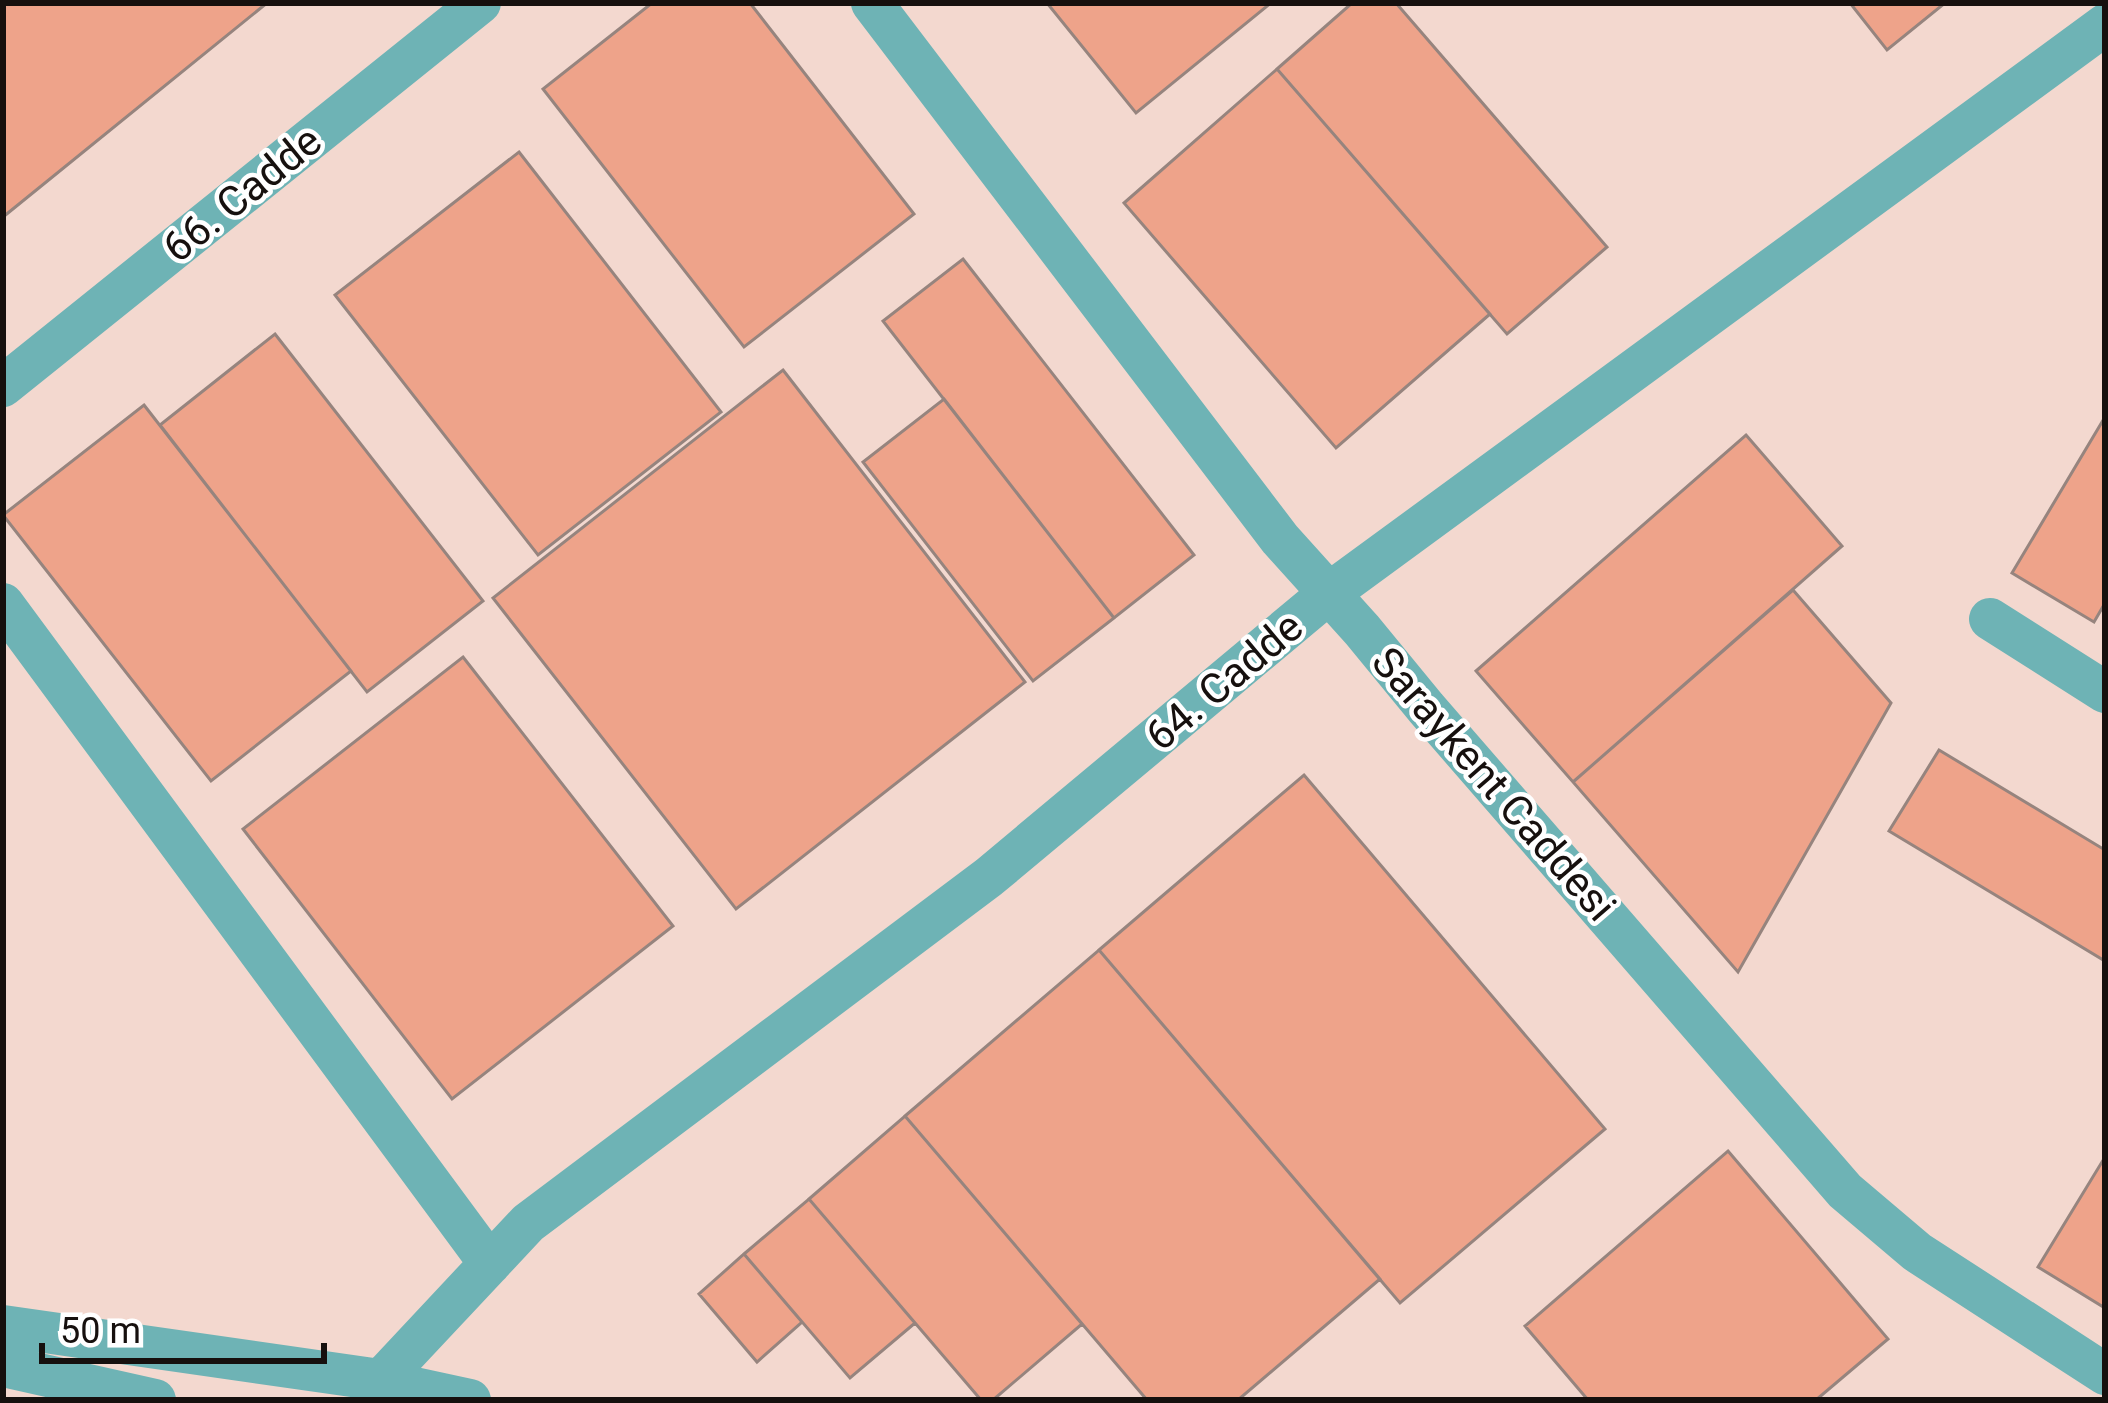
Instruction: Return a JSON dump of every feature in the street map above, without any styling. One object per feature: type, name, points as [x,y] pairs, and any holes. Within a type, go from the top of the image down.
[{"type":"street","name":"66. Cadde","points":[[3,386],[480,3]]},
{"type":"street","name":"Saraykent Caddesi","points":[[872,3],[1280,539],[1845,1191],[1917,1252],[2105,1374]]},
{"type":"street","name":"64. Cadde","points":[[380,1381],[528,1223],[989,877],[1328,594],[2105,25]]},
{"type":"street","points":[[3,604],[490,1264]]},
{"type":"street","points":[[1990,619],[2105,692]]},
{"type":"street","points":[[3,1326],[380,1381],[470,1400]]},
{"type":"street","points":[[3,1366],[154,1400]]},
{"type":"shaded area","points":[[3,3],[2105,3],[2105,1400],[3,1400]]},
{"type":"building","points":[[3,3],[267,3],[3,217]]},
{"type":"building","points":[[652,3],[750,3],[914,214],[744,347],[543,89]]},
{"type":"building","points":[[1047,3],[1271,3],[1136,113]]},
{"type":"building","points":[[1352,3],[1396,3],[1607,247],[1507,334],[1277,69]]},
{"type":"building","points":[[1850,3],[1945,3],[1887,50]]},
{"type":"building","points":[[1277,69],[1490,314],[1336,448],[1124,203]]},
{"type":"building","points":[[519,152],[721,412],[538,555],[335,295]]},
{"type":"building","points":[[963,259],[1194,555],[1114,618],[883,321]]},
{"type":"building","points":[[275,334],[483,601],[367,692],[160,425]]},
{"type":"building","points":[[783,370],[1025,682],[736,909],[493,598]]},
{"type":"building","points":[[944,399],[1114,618],[1033,681],[863,462]]},
{"type":"building","points":[[144,405],[351,671],[211,781],[3,515]]},
{"type":"building","points":[[2105,417],[2105,603],[2094,622],[2012,573]]},
{"type":"building","points":[[1746,435],[1842,546],[1573,782],[1476,671]]},
{"type":"building","points":[[1793,590],[1891,703],[1738,972],[1573,782]]},
{"type":"building","points":[[463,657],[673,926],[452,1099],[243,829]]},
{"type":"building","points":[[1939,750],[2105,850],[2105,961],[1889,831]]},
{"type":"building","points":[[1304,775],[1605,1129],[1400,1303],[1099,950]]},
{"type":"building","points":[[1099,950],[1380,1279],[1238,1400],[1147,1400],[905,1116]]},
{"type":"building","points":[[905,1116],[1082,1324],[993,1400],[981,1400],[809,1199]]},
{"type":"building","points":[[1728,1151],[1888,1339],[1816,1400],[1588,1400],[1525,1326]]},
{"type":"building","points":[[2105,1157],[2105,1308],[2038,1267]]},
{"type":"building","points":[[809,1199],[915,1323],[850,1378],[744,1254]]},
{"type":"building","points":[[744,1254],[802,1322],[757,1362],[699,1294]]}]
